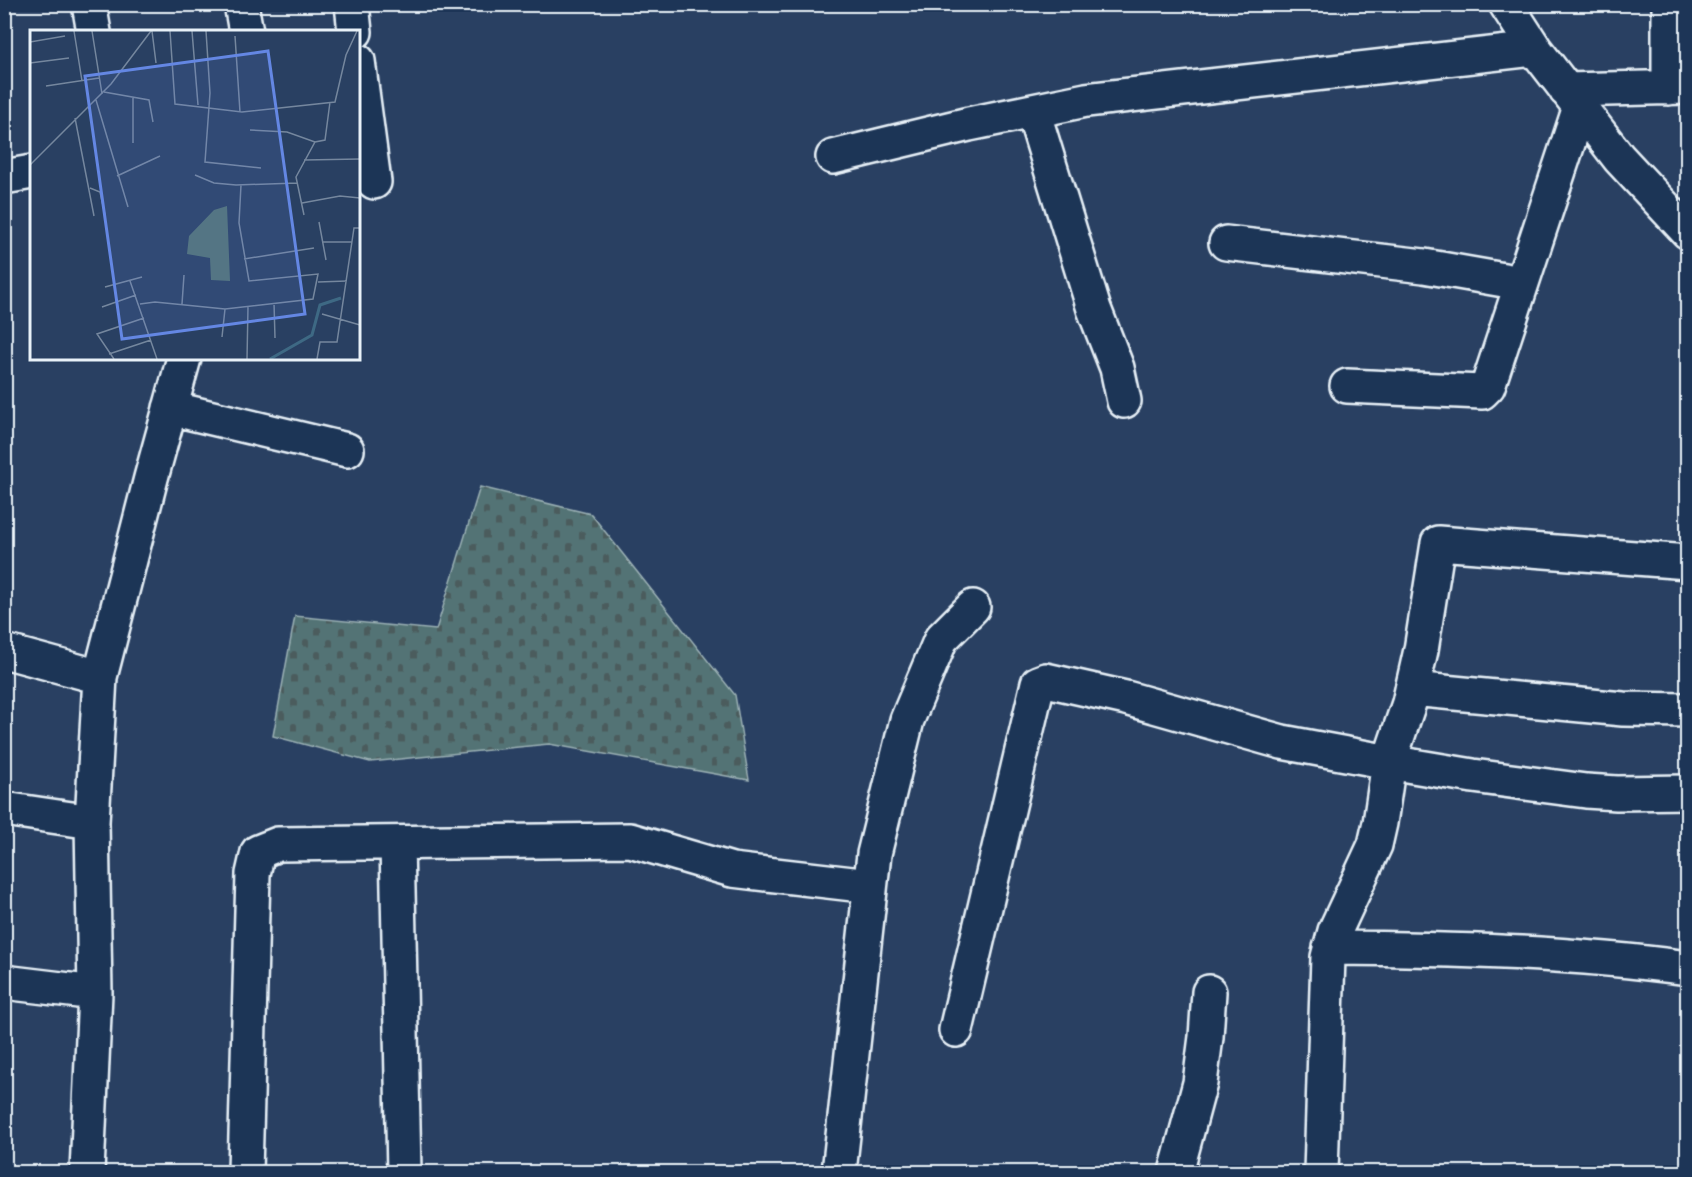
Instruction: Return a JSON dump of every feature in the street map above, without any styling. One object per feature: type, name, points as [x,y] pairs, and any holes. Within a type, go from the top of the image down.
[{"type":"street","points":[[89,4],[94,30]]},
{"type":"street","points":[[241,4],[246,30]]},
{"type":"street","points":[[352,4],[355,30]]},
{"type":"street","points":[[1506,4],[1535,49],[1619,158],[1688,232]]},
{"type":"street","points":[[1573,98],[1678,88],[1669,4]]},
{"type":"street","points":[[832,157],[1086,100],[1535,49]]},
{"type":"street","points":[[1347,386],[1482,392],[1488,386],[1521,283],[1573,98]]},
{"type":"street","points":[[361,104],[374,182]]},
{"type":"street","points":[[1033,111],[1094,309],[1117,368],[1124,401]]},
{"type":"street","points":[[4,177],[30,172]]},
{"type":"street","points":[[1227,243],[1424,266],[1521,283]]},
{"type":"street","points":[[87,1173],[94,993],[92,822],[100,677],[183,360]]},
{"type":"street","points":[[170,408],[348,450]]},
{"type":"street","points":[[1321,1173],[1328,957],[1335,931],[1375,845],[1389,762],[1412,688],[1438,543],[1688,562]]},
{"type":"street","points":[[839,1173],[874,854],[906,720],[940,639],[973,607]]},
{"type":"street","points":[[4,651],[100,677]]},
{"type":"street","points":[[956,1030],[1038,683],[1046,680],[1126,698],[1282,742],[1389,762],[1586,791],[1688,792]]},
{"type":"street","points":[[1412,688],[1623,709],[1688,710]]},
{"type":"street","points":[[4,809],[92,822]]},
{"type":"street","points":[[245,1173],[254,874],[258,852],[279,844],[630,840],[732,870],[870,886]]},
{"type":"street","points":[[397,843],[404,1173]]},
{"type":"street","points":[[1330,948],[1458,949],[1630,960],[1688,968]]},
{"type":"street","points":[[4,982],[94,993]]},
{"type":"street","points":[[1176,1173],[1200,1083],[1209,992]]},
{"type":"green space","points":[[480,487],[591,514],[735,695],[749,780],[549,744],[370,762],[273,736],[295,616],[436,630]]}]
